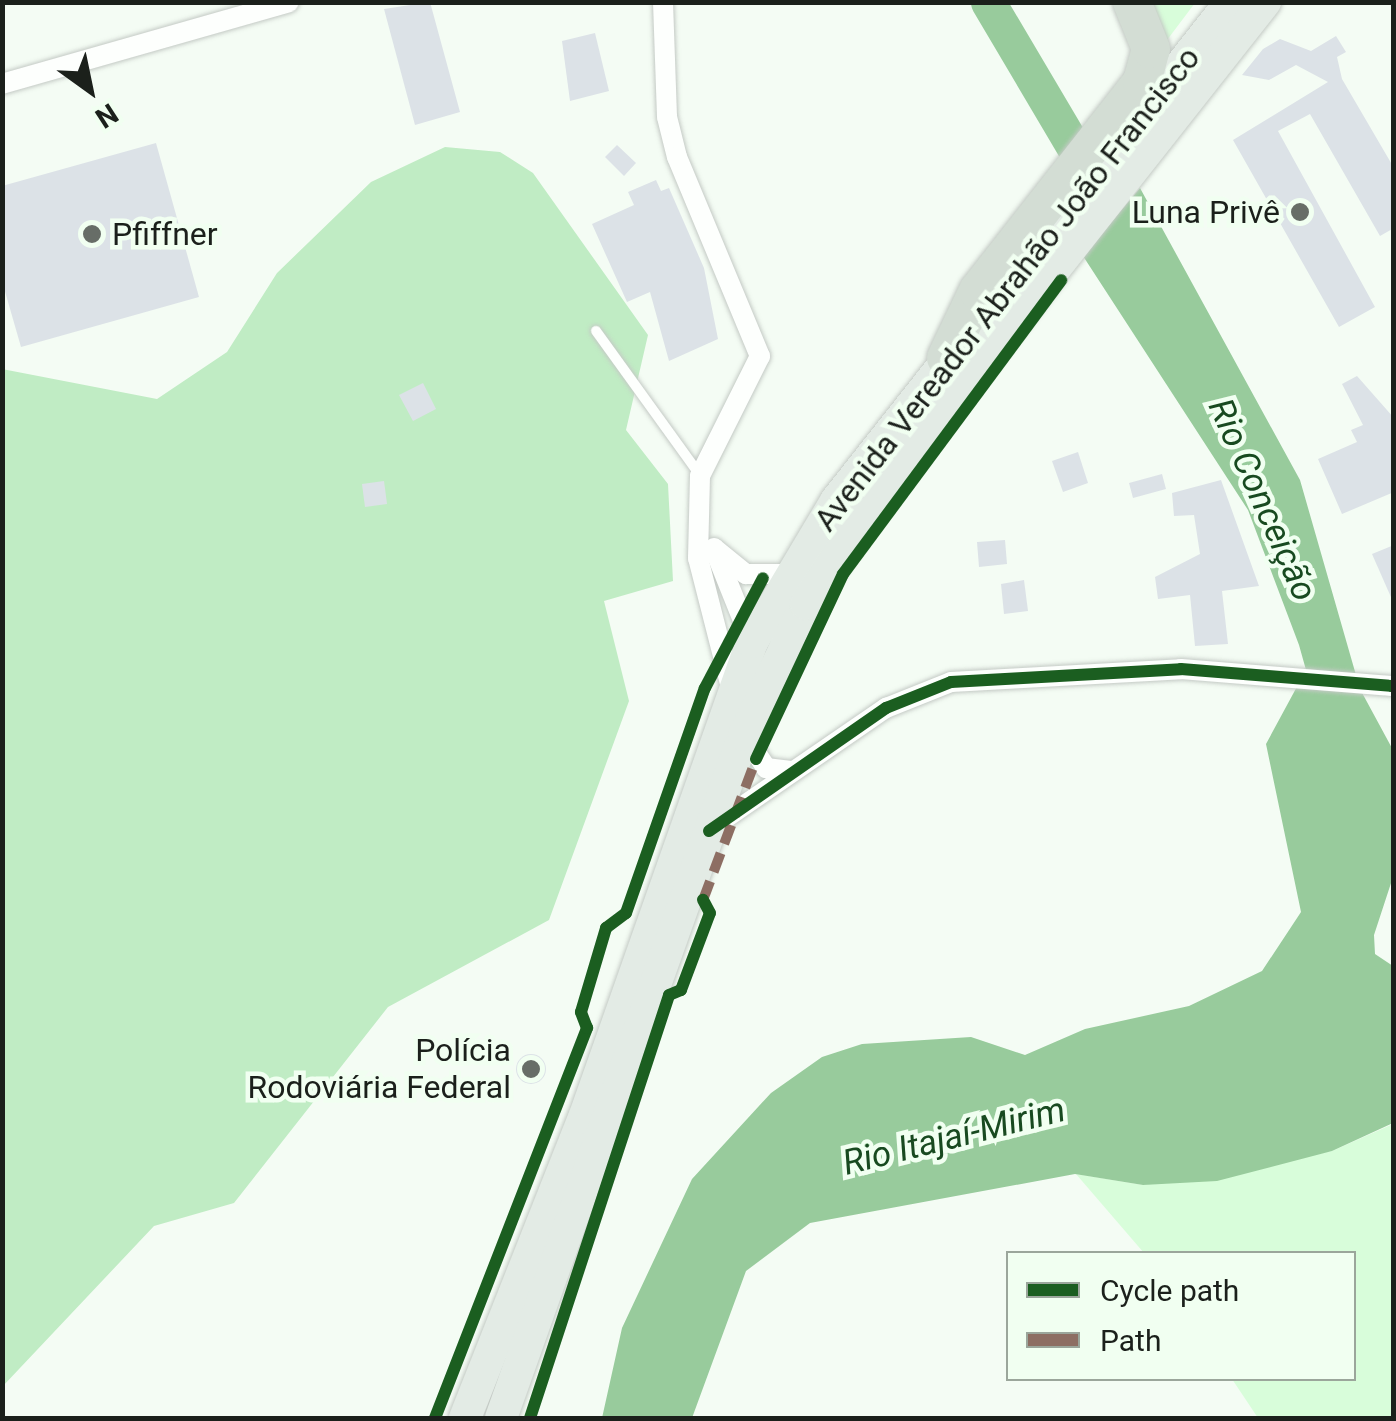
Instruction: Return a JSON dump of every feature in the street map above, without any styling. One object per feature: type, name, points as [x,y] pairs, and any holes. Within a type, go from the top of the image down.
[{"type":"highway","points":[[946,358],[1131,132],[1151,64],[1132,2]]},
{"type":"main road","name":"Avenida Vereador Abrahão João Francisco","points":[[1131,132],[1231,2]]},
{"type":"main road","name":"Avenida Vereador Abrahão João Francisco","points":[[1131,132],[1265,2]]},
{"type":"main road","name":"Avenida Vereador Abrahão João Francisco","points":[[506,1410],[765,683],[856,525],[1032,257]]},
{"type":"main road","name":"Avenida Vereador Abrahão João Francisco","points":[[465,1418],[584,1118],[752,642],[790,574],[946,358]]},
{"type":"street","points":[[2,84],[289,2]]},
{"type":"street","points":[[663,2],[666,117],[677,157],[760,356],[700,476],[698,558],[732,691]]},
{"type":"street","points":[[700,510],[765,683]]},
{"type":"street","points":[[714,548],[746,574],[790,574]]},
{"type":"street","points":[[710,831],[791,771],[902,699],[951,682],[1137,669],[1385,685]]},
{"type":"street","points":[[744,736],[766,768],[791,771]]},
{"type":"lane","points":[[596,331],[700,476]]},
{"type":"shaded area","points":[[1140,3],[1195,3],[1161,48]]},
{"type":"shaded area","points":[[445,147],[500,152],[533,173],[648,335],[626,430],[668,484],[673,581],[604,601],[629,701],[549,920],[388,1007],[234,1203],[154,1226],[3,1386],[2,369],[157,399],[227,352],[277,273],[371,182]]},
{"type":"shaded area","points":[[1393,1124],[1393,1418],[1258,1418],[1233,1381],[1356,1381],[1356,1251],[1142,1251],[1076,1174],[1143,1185],[1332,1151]]},
{"type":"water","name":"Rio Itajaí-Mirim","points":[[1140,188],[1300,480],[1360,689],[1393,750],[1393,877],[1374,935],[1375,954],[1393,966],[1393,1123],[1332,1151],[1217,1181],[1143,1185],[1075,1174],[810,1223],[746,1271],[692,1418],[602,1418],[622,1328],[692,1179],[771,1093],[822,1057],[862,1044],[971,1037],[1025,1055],[1085,1029],[1189,1006],[1262,971],[1301,912],[1266,744],[1306,670],[1299,645],[1248,510],[1083,256]]},
{"type":"building","points":[[430,2],[460,112],[415,125],[384,9]]},
{"type":"building","points":[[595,33],[609,91],[570,101],[562,41]]},
{"type":"building","points":[[1336,36],[1346,52],[1337,57],[1342,79],[1394,168],[1394,228],[1380,236],[1310,114],[1278,131],[1375,307],[1339,327],[1233,140],[1328,82],[1296,65],[1269,80],[1242,75],[1263,49],[1280,39],[1311,51]]},
{"type":"building","name":"Pfiffner","points":[[156,143],[199,297],[21,347],[2,281],[2,186]]},
{"type":"building","points":[[617,145],[636,163],[624,176],[605,157]]},
{"type":"building","points":[[656,180],[661,191],[669,188],[704,268],[718,339],[669,361],[650,292],[627,302],[592,224],[634,205],[628,192]]},
{"type":"building","points":[[1357,376],[1394,418],[1394,492],[1342,514],[1318,459],[1357,442],[1351,430],[1363,425],[1342,384]]},
{"type":"building","points":[[423,383],[436,409],[413,421],[399,395]]},
{"type":"building","points":[[1078,452],[1088,483],[1063,492],[1052,461]]},
{"type":"building","points":[[1162,474],[1166,489],[1133,498],[1129,483]]},
{"type":"building","points":[[1221,480],[1259,586],[1222,591],[1228,644],[1195,646],[1190,595],[1158,599],[1155,577],[1200,554],[1194,515],[1174,516],[1172,493]]},
{"type":"building","points":[[384,481],[387,504],[365,507],[362,484]]},
{"type":"building","points":[[1005,540],[1007,564],[979,567],[977,542]]},
{"type":"building","points":[[1394,545],[1394,604],[1372,554]]},
{"type":"building","points":[[1024,580],[1028,611],[1004,614],[1001,584]]},
{"type":"building","name":"Polícia Rodoviária Federal","points":[[531,1054],[542,1058],[546,1069],[542,1080],[531,1084],[520,1080],[516,1069],[520,1058]]},
{"type":"waterway","name":"Rio Conceição","points":[[988,2],[1095,183]]},
{"type":"marked path","points":[[703,900],[756,759]]},
{"type":"cycle path","points":[[756,759],[843,574],[1061,280]]},
{"type":"cycle path","points":[[435,1418],[587,1028],[581,1012],[606,928],[626,913],[705,688],[763,578]]},
{"type":"cycle path","points":[[709,831],[886,708],[951,682],[1181,669],[1394,686]]},
{"type":"cycle path","points":[[530,1418],[669,995],[681,990],[710,913],[703,900]]},
{"type":"place","name":"Luna Privê","points":[[1300,212]]},
{"type":"place","name":"Pfiffner","points":[[92,234]]},
{"type":"place","name":"Polícia Rodoviária Federal","points":[[531,1069]]}]
